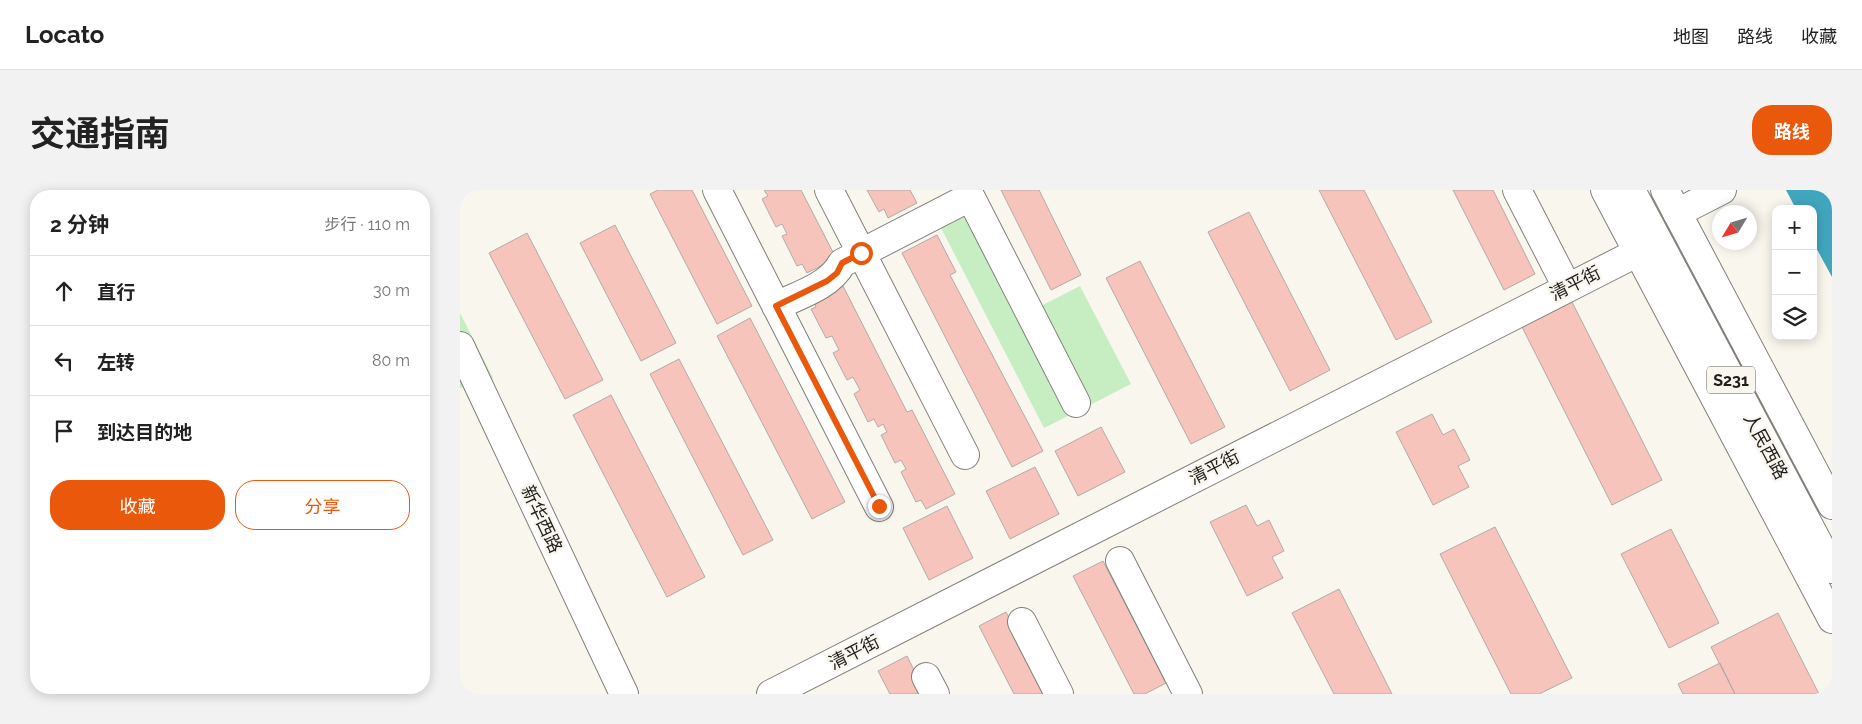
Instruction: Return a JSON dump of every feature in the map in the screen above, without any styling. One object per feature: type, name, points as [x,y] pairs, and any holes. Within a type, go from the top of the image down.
[{"type":"street","points":[[717,190],[879,506]]},
{"type":"street","points":[[829,190],[965,455]]},
{"type":"street","points":[[1517,190],[1567,287]]},
{"type":"street","points":[[1605,190],[1648,247],[1832,619]]},
{"type":"street","name":"人民西路","points":[[1631,190],[1648,247],[1832,569]]},
{"type":"street","points":[[1671,201],[1722,190]]},
{"type":"street","points":[[776,306],[827,281],[837,273],[842,263],[969,194],[1076,403]]},
{"type":"street","name":"人民西路","points":[[1671,201],[1832,505]]},
{"type":"street","name":"清平街","points":[[771,694],[1648,247]]},
{"type":"street","name":"新华西路","points":[[460,346],[624,694]]},
{"type":"street","points":[[1120,561],[1188,694]]},
{"type":"street","points":[[1022,622],[1059,694]]},
{"type":"green space","points":[[970,211],[1074,413],[1044,428],[940,226]]},
{"type":"green space","points":[[1080,286],[1131,384],[1090,405],[1039,307]]},
{"type":"green space","points":[[460,313],[493,378],[460,388]]},
{"type":"water","points":[[1786,190],[1828,190],[1832,197],[1832,277],[1817,249],[1817,205],[1794,205]]},
{"type":"building","points":[[658,190],[692,190],[752,306],[717,324],[650,194]]},
{"type":"building","points":[[764,190],[801,190],[836,258],[807,273],[802,264],[797,266],[782,236],[787,234],[782,224],[776,227],[762,199],[768,196]]},
{"type":"building","points":[[867,190],[910,190],[917,203],[888,218],[884,209],[879,212]]},
{"type":"building","points":[[1001,190],[1039,190],[1081,275],[1051,290]]},
{"type":"building","points":[[1319,190],[1364,190],[1432,322],[1396,340]]},
{"type":"building","points":[[1453,190],[1493,190],[1535,274],[1504,290]]},
{"type":"building","points":[[1249,212],[1330,370],[1290,391],[1208,232]]},
{"type":"building","points":[[615,225],[676,343],[641,361],[580,243]]},
{"type":"building","points":[[527,233],[603,380],[565,399],[489,253]]},
{"type":"building","points":[[937,235],[956,272],[950,275],[1043,451],[1012,467],[902,253]]},
{"type":"building","points":[[1140,261],[1225,427],[1191,444],[1106,278]]},
{"type":"building","points":[[843,286],[907,412],[912,410],[955,494],[926,509],[921,500],[916,502],[901,472],[906,469],[901,460],[895,463],[881,435],[887,432],[883,424],[878,427],[874,419],[868,422],[854,394],[860,390],[853,377],[847,380],[833,353],[839,350],[832,336],[826,338],[811,309],[816,307],[814,302]]},
{"type":"building","points":[[1572,302],[1662,480],[1612,505],[1522,327]]},
{"type":"building","points":[[750,318],[845,502],[812,519],[717,336]]},
{"type":"building","points":[[679,359],[773,540],[743,555],[650,374]]},
{"type":"building","points":[[611,395],[705,577],[667,597],[573,415]]},
{"type":"building","points":[[1432,414],[1443,435],[1454,429],[1470,460],[1458,466],[1469,487],[1433,505],[1396,432]]},
{"type":"building","points":[[1101,427],[1125,472],[1078,496],[1055,451]]},
{"type":"building","points":[[1035,467],[1059,514],[1010,539],[986,491]]},
{"type":"building","points":[[1246,505],[1257,526],[1269,520],[1284,551],[1272,557],[1283,578],[1247,596],[1210,522]]},
{"type":"building","points":[[947,506],[973,558],[929,580],[903,528]]},
{"type":"building","points":[[1495,527],[1572,678],[1539,694],[1511,694],[1440,554]]},
{"type":"building","points":[[1671,529],[1719,623],[1669,648],[1621,554]]},
{"type":"building","points":[[1103,561],[1166,683],[1145,694],[1134,694],[1073,576]]},
{"type":"building","points":[[1339,589],[1392,694],[1334,694],[1292,613]]},
{"type":"building","points":[[1006,612],[1048,694],[1014,694],[979,626]]},
{"type":"building","points":[[1778,613],[1819,694],[1735,694],[1711,647]]},
{"type":"building","points":[[907,656],[926,694],[890,694],[878,671]]},
{"type":"building","points":[[1720,663],[1735,694],[1683,694],[1678,684]]},
{"type":"route","points":[[861,253],[842,263],[837,273],[827,281],[776,306],[879,506]]}]
